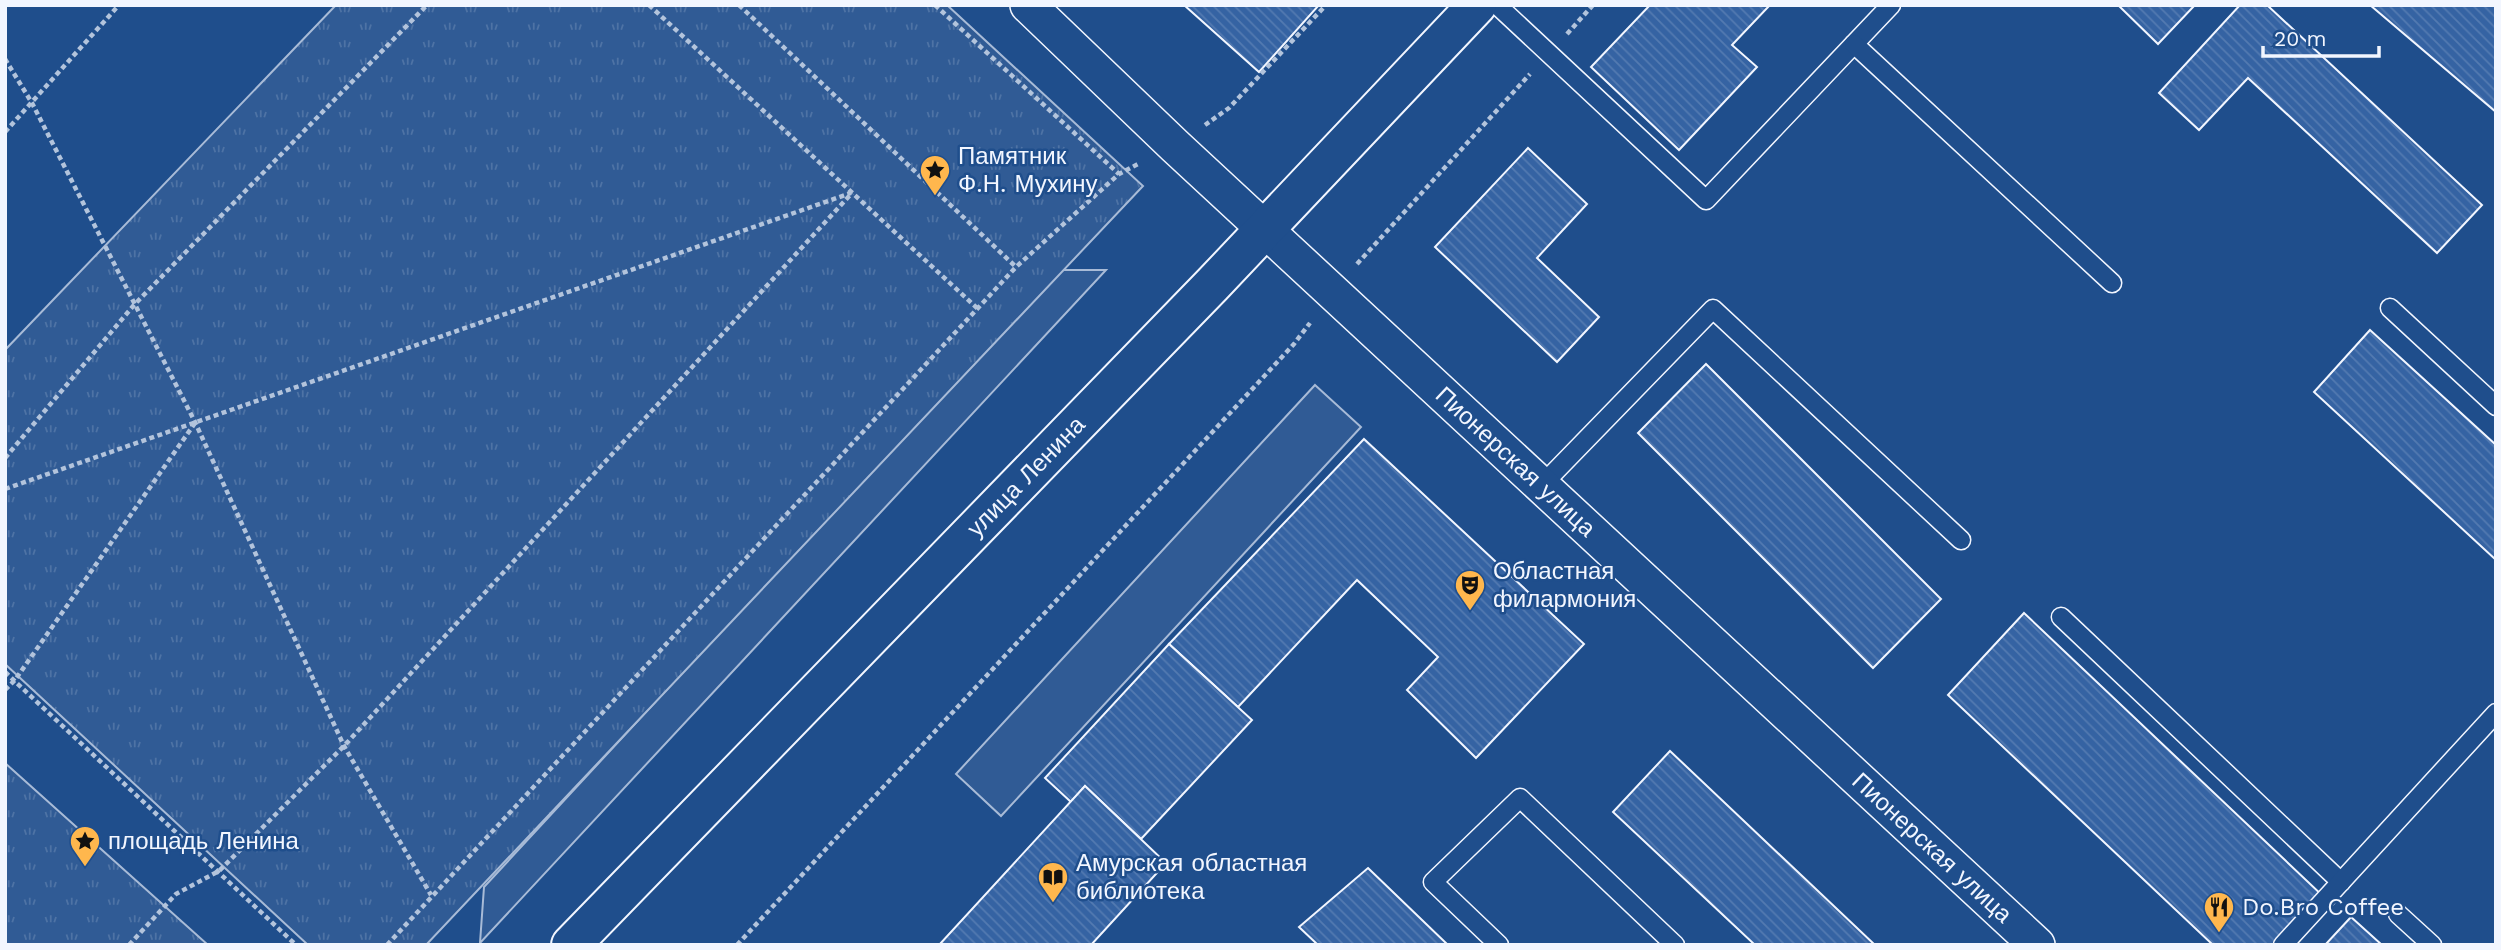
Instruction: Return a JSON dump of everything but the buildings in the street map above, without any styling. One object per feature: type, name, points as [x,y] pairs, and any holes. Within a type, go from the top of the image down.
[{"type":"main road","name":"улица Ленина","points":[[571,945],[1265,229],[1476,5]]},
{"type":"street","name":"Пионерская улица","points":[[1028,5],[1175,146],[2037,945]]},
{"type":"lane","points":[[1497,5],[1706,200],[1891,5]]},
{"type":"lane","points":[[1854,44],[2112,283]]},
{"type":"lane","points":[[2390,308],[2496,406]]},
{"type":"lane","points":[[1541,486],[1713,309],[1961,540]]},
{"type":"lane","points":[[2061,617],[2341,882]]},
{"type":"lane","points":[[2283,945],[2496,713]]},
{"type":"lane","points":[[1499,945],[1433,883],[1520,798],[1675,945]]},
{"type":"lane","points":[[2398,914],[2432,945]]},
{"type":"path","points":[[5,132],[119,5]]},
{"type":"path","points":[[5,458],[134,305],[427,5]]},
{"type":"path","points":[[649,5],[978,309]]},
{"type":"path","points":[[738,5],[1016,267]]},
{"type":"path","points":[[934,5],[1119,174]]},
{"type":"path","points":[[387,945],[1016,267],[1119,174],[1175,146],[1229,108],[1326,5]]},
{"type":"path","points":[[737,945],[1294,344],[1332,292],[1593,5]]},
{"type":"path","points":[[5,59],[32,103],[195,422],[344,747],[431,895]]},
{"type":"path","points":[[5,489],[852,193]]},
{"type":"path","points":[[129,945],[176,894],[219,871],[344,747],[852,193]]},
{"type":"path","points":[[5,690],[15,680],[195,422]]},
{"type":"path","points":[[5,672],[296,945]]},
{"type":"shaded area","points":[[1055,270],[1106,270],[480,943],[484,887]]},
{"type":"shaded area","points":[[1315,385],[1361,427],[1001,816],[956,774]]},
{"type":"green space","points":[[336,5],[947,5],[1143,186],[426,945],[308,945],[5,664],[5,350]]},
{"type":"green space","name":"площадь Ленина","points":[[5,763],[208,945],[5,945]]},
{"type":"place","name":"Памятник Ф.Н. Мухину","points":[[935,197]]},
{"type":"place","name":"Областная филармония","points":[[1470,612]]},
{"type":"place","name":"площадь Ленина","points":[[85,868]]},
{"type":"place","name":"Амурская областная библиотека","points":[[1053,904]]},
{"type":"place","name":"Do.Bro Coffee","points":[[2219,934]]}]
